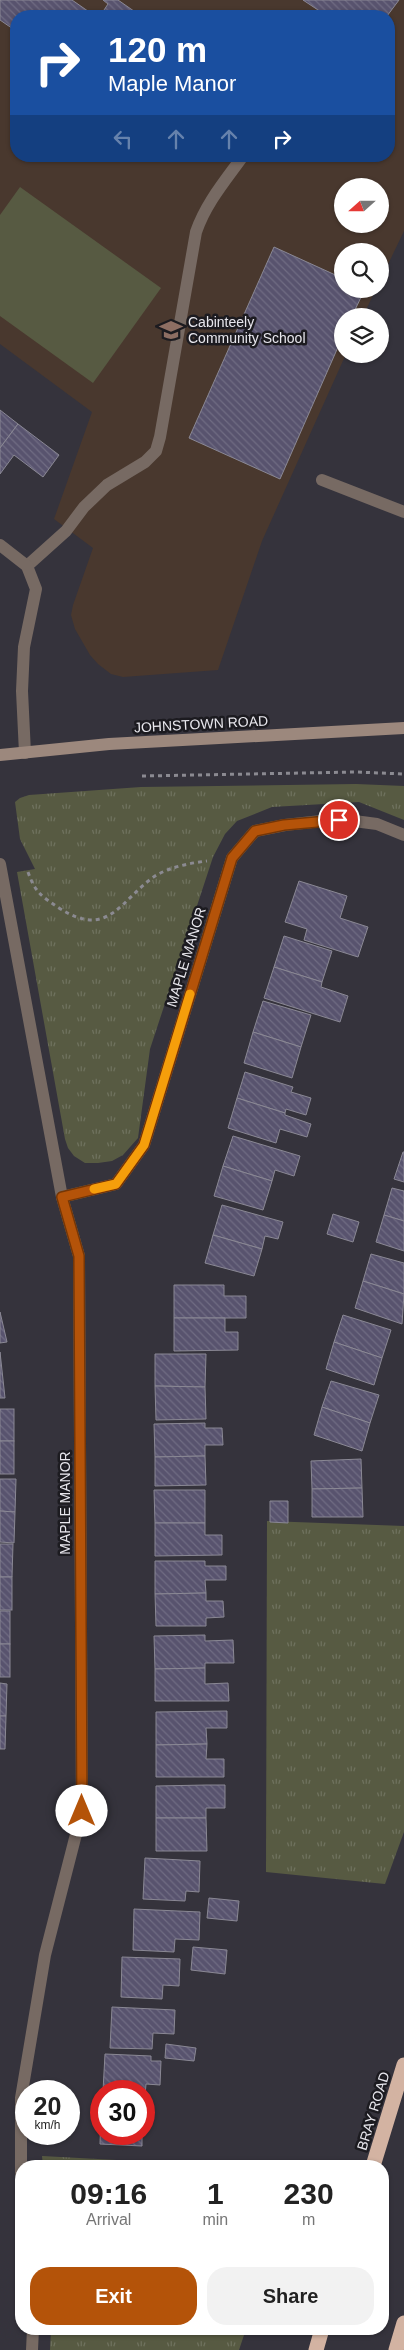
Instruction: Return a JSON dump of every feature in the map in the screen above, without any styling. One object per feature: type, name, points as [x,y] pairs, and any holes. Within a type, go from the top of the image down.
[{"type":"highway","name":"BRAY ROAD","points":[[375,2160],[404,2065]]},
{"type":"highway","points":[[396,2350],[404,2323]]},
{"type":"highway","points":[[316,2350],[320,2335]]},
{"type":"street","points":[[27,566],[66,531],[84,507],[107,485],[145,462],[156,451],[164,418],[196,232],[202,215],[211,199],[239,162]]},
{"type":"street","points":[[322,480],[404,512]]},
{"type":"street","points":[[0,545],[27,566],[36,589],[24,646],[22,691],[25,752]]},
{"type":"street","name":"JOHNSTOWN ROAD","points":[[0,755],[109,744],[404,728]]},
{"type":"street","name":"MAPLE MANOR","points":[[62,1197],[116,1184],[144,1145],[232,858],[255,831],[284,825],[339,820],[378,824],[404,835]]},
{"type":"street","name":"MAPLE MANOR","points":[[0,864],[62,1197],[79,1256],[82,1811],[45,1955],[20,2098],[21,2160]]},
{"type":"street","points":[[32,2350],[33,2335]]},
{"type":"path","points":[[142,776],[356,772],[404,774]]},
{"type":"path","points":[[27,869],[38,895],[68,914],[84,920],[103,918],[125,904],[157,875],[189,863],[232,858]]},
{"type":"shaded area","name":"Cabinteely Community School","points":[[0,0],[404,0],[404,231],[389,262],[389,243],[334,243],[334,298],[372,298],[367,308],[334,308],[334,363],[342,363],[262,541],[218,670],[123,677],[111,674],[98,664],[90,655],[75,629],[71,615],[93,548],[54,519],[92,412],[0,344]]},
{"type":"green space","points":[[20,187],[161,288],[93,383],[0,316],[0,215]]},
{"type":"green space","points":[[356,784],[404,786],[404,820],[359,802],[272,807],[237,821],[225,834],[213,857],[150,1049],[138,1138],[123,1155],[112,1161],[85,1163],[74,1156],[68,1148],[65,1139],[17,872],[35,869],[20,839],[15,802],[29,795],[141,787]]},
{"type":"green space","points":[[267,1521],[404,1526],[404,1832],[385,1884],[266,1872]]},
{"type":"green space","points":[[42,2156],[116,2160],[42,2160]]},
{"type":"green space","points":[[51,2335],[244,2335],[239,2350],[50,2350]]},
{"type":"building","points":[[0,0],[72,0],[86,10],[10,10],[10,27],[0,20]]},
{"type":"building","points":[[103,0],[118,0],[132,10],[104,10],[108,4]]},
{"type":"building","points":[[303,0],[399,0],[392,10],[318,10]]},
{"type":"building","points":[[274,247],[334,274],[334,298],[361,298],[356,308],[334,308],[334,356],[280,479],[189,438]]},
{"type":"building","points":[[0,410],[18,424],[0,448]]},
{"type":"building","points":[[18,424],[59,455],[43,477],[14,455],[0,474],[0,448]]},
{"type":"building","points":[[299,881],[347,896],[340,918],[368,927],[358,957],[304,940],[307,929],[285,922]]},
{"type":"building","points":[[284,936],[332,951],[322,982],[274,967]]},
{"type":"building","points":[[274,967],[322,982],[321,987],[348,996],[340,1022],[264,998]]},
{"type":"building","points":[[263,1001],[311,1015],[301,1047],[253,1032]]},
{"type":"building","points":[[253,1032],[301,1047],[292,1078],[244,1063]]},
{"type":"building","points":[[245,1072],[293,1087],[291,1092],[311,1098],[306,1115],[286,1109],[285,1113],[237,1098]]},
{"type":"building","points":[[237,1098],[285,1113],[285,1115],[311,1124],[307,1137],[280,1129],[276,1143],[228,1128]]},
{"type":"building","points":[[233,1136],[300,1156],[294,1176],[275,1170],[272,1181],[223,1166]]},
{"type":"building","points":[[404,1152],[404,1182],[394,1179]]},
{"type":"building","points":[[223,1166],[272,1181],[263,1210],[214,1196]]},
{"type":"building","points":[[392,1188],[404,1191],[404,1221],[384,1215]]},
{"type":"building","points":[[222,1205],[283,1222],[278,1239],[265,1236],[262,1249],[213,1235]]},
{"type":"building","points":[[333,1214],[359,1222],[353,1242],[327,1234]]},
{"type":"building","points":[[384,1215],[404,1221],[404,1251],[376,1242]]},
{"type":"building","points":[[213,1235],[262,1249],[254,1276],[205,1263]]},
{"type":"building","points":[[371,1254],[404,1263],[404,1294],[363,1281]]},
{"type":"building","points":[[363,1281],[404,1294],[402,1324],[355,1308]]},
{"type":"building","points":[[174,1285],[224,1285],[224,1296],[246,1296],[246,1318],[174,1318]]},
{"type":"building","points":[[0,1312],[7,1342],[0,1343]]},
{"type":"building","points":[[343,1315],[391,1330],[382,1358],[334,1342]]},
{"type":"building","points":[[174,1318],[225,1318],[225,1332],[238,1332],[238,1350],[174,1351]]},
{"type":"building","points":[[334,1342],[382,1358],[374,1385],[326,1369]]},
{"type":"building","points":[[0,1352],[5,1398],[0,1398]]},
{"type":"building","points":[[155,1354],[206,1354],[205,1387],[155,1386]]},
{"type":"building","points":[[331,1381],[379,1395],[370,1423],[322,1407]]},
{"type":"building","points":[[155,1386],[205,1387],[206,1419],[156,1420]]},
{"type":"building","points":[[322,1407],[370,1423],[362,1451],[314,1435]]},
{"type":"building","points":[[0,1409],[14,1409],[14,1441],[0,1441]]},
{"type":"building","points":[[205,1423],[205,1428],[222,1428],[223,1445],[205,1445],[205,1456],[155,1457],[154,1424]]},
{"type":"building","points":[[0,1441],[14,1441],[14,1474],[0,1474]]},
{"type":"building","points":[[205,1456],[206,1485],[155,1486],[155,1457]]},
{"type":"building","points":[[361,1459],[362,1488],[312,1489],[311,1461]]},
{"type":"building","points":[[0,1479],[16,1479],[15,1512],[0,1511]]},
{"type":"building","points":[[362,1488],[363,1517],[312,1517],[312,1489]]},
{"type":"building","points":[[154,1490],[205,1490],[205,1523],[155,1523]]},
{"type":"building","points":[[270,1501],[288,1501],[288,1523],[270,1522]]},
{"type":"building","points":[[0,1511],[15,1512],[14,1543],[0,1542]]},
{"type":"building","points":[[155,1523],[205,1523],[205,1535],[222,1535],[222,1555],[155,1556]]},
{"type":"building","points":[[0,1544],[13,1544],[12,1577],[0,1577]]},
{"type":"building","points":[[155,1561],[205,1561],[205,1566],[226,1566],[226,1580],[205,1580],[206,1593],[155,1594]]},
{"type":"building","points":[[0,1577],[12,1577],[12,1610],[0,1610]]},
{"type":"building","points":[[206,1593],[206,1601],[223,1601],[224,1617],[206,1618],[206,1626],[156,1626],[155,1594]]},
{"type":"building","points":[[0,1611],[10,1611],[10,1644],[0,1644]]},
{"type":"building","points":[[205,1635],[205,1641],[233,1640],[234,1663],[205,1663],[205,1668],[155,1669],[154,1636]]},
{"type":"building","points":[[0,1644],[10,1644],[10,1677],[0,1677]]},
{"type":"building","points":[[205,1668],[205,1684],[228,1683],[229,1701],[155,1701],[155,1669]]},
{"type":"building","points":[[0,1683],[7,1684],[6,1716],[0,1716]]},
{"type":"building","points":[[227,1711],[227,1728],[206,1728],[207,1744],[156,1745],[156,1712]]},
{"type":"building","points":[[0,1716],[6,1716],[5,1749],[0,1749]]},
{"type":"building","points":[[207,1744],[206,1759],[224,1759],[224,1777],[156,1777],[156,1745]]},
{"type":"building","points":[[225,1785],[225,1808],[206,1808],[206,1818],[156,1818],[156,1786]]},
{"type":"building","points":[[156,1818],[206,1818],[207,1851],[156,1851]]},
{"type":"building","points":[[145,1858],[200,1861],[199,1892],[186,1891],[185,1901],[143,1899]]},
{"type":"building","points":[[209,1898],[239,1901],[237,1921],[207,1918]]},
{"type":"building","points":[[134,1909],[200,1912],[199,1940],[175,1939],[174,1952],[133,1950]]},
{"type":"building","points":[[193,1947],[227,1950],[225,1974],[191,1970]]},
{"type":"building","points":[[122,1957],[180,1959],[179,1986],[163,1985],[162,1999],[121,1997]]},
{"type":"building","points":[[112,2007],[175,2010],[174,2034],[153,2033],[152,2049],[110,2048]]},
{"type":"building","points":[[166,2044],[196,2048],[194,2061],[165,2058]]},
{"type":"building","points":[[105,2054],[151,2056],[151,2061],[161,2061],[160,2085],[155,2085],[155,2080],[104,2080]]},
{"type":"slow traffic","points":[[94,1189],[116,1184],[144,1145],[190,994]]},
{"type":"place","name":"Cabinteely Community School","points":[[171,330]]},
{"type":"route","points":[[82,1811],[79,1256],[62,1197],[116,1184],[144,1145],[232,858],[255,831],[284,825],[339,820]]}]
